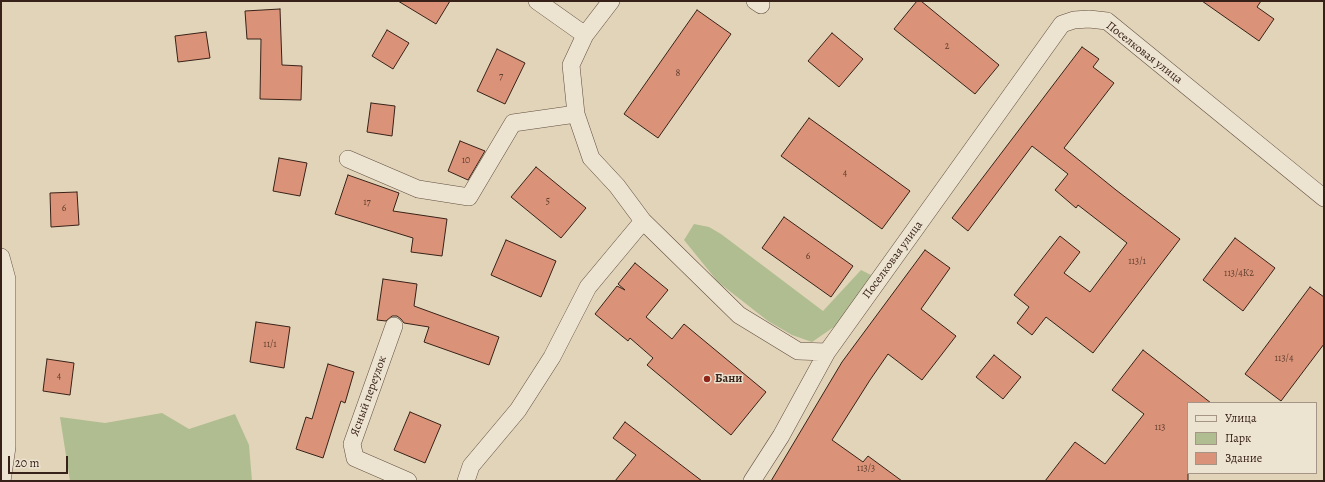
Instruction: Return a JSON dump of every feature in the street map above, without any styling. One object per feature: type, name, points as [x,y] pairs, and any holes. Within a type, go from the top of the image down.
[{"type":"street","points":[[537,1],[586,35]]},
{"type":"street","points":[[611,1],[586,35],[571,65],[576,114],[591,158],[616,186],[643,221],[739,315],[798,351],[827,352]]},
{"type":"street","name":"Поселковая улица","points":[[752,481],[781,436],[827,352],[1062,24],[1074,20],[1089,19],[1107,21],[1324,198]]},
{"type":"street","points":[[348,159],[418,189],[469,197],[513,123],[576,114]]},
{"type":"street","points":[[466,481],[471,466],[518,410],[552,357],[588,287],[643,221]]},
{"type":"street","points":[[1,257],[7,279],[7,447],[2,481]]},
{"type":"street","name":"Ясный переулок","points":[[394,326],[352,444],[355,458],[408,481]]},
{"type":"green space","points":[[694,224],[709,227],[721,234],[823,311],[861,270],[873,276],[844,320],[812,342],[792,335],[768,321],[718,282],[684,240]]},
{"type":"green space","points":[[162,413],[189,429],[235,414],[249,445],[252,481],[70,481],[60,417],[105,423]]},
{"type":"building","points":[[398,1],[450,1],[436,24]]},
{"type":"building","points":[[917,1],[921,1],[999,65],[975,94],[894,29]]},
{"type":"building","points":[[1202,1],[1261,1],[1257,7],[1274,19],[1259,41]]},
{"type":"building","points":[[280,9],[282,65],[302,66],[301,100],[260,99],[261,39],[247,39],[245,11]]},
{"type":"building","points":[[697,10],[731,34],[658,138],[624,114]]},
{"type":"building","points":[[387,30],[409,43],[393,69],[372,56]]},
{"type":"building","points":[[206,32],[210,58],[178,62],[175,36]]},
{"type":"building","points":[[832,33],[863,59],[839,87],[808,61]]},
{"type":"building","points":[[1082,47],[1099,59],[1093,67],[1114,83],[1064,148],[1180,239],[1093,353],[1046,317],[1032,335],[1017,323],[1029,307],[1014,295],[1060,236],[1080,252],[1064,273],[1090,292],[1127,243],[1078,205],[1076,208],[1055,190],[1068,174],[1032,146],[968,231],[952,218]]},
{"type":"building","points":[[497,49],[525,63],[505,104],[477,91]]},
{"type":"building","points":[[371,103],[395,106],[392,136],[367,132]]},
{"type":"building","points":[[809,118],[910,191],[882,229],[781,156]]},
{"type":"building","points":[[460,141],[485,151],[468,180],[448,171]]},
{"type":"building","points":[[279,158],[307,163],[300,196],[273,191]]},
{"type":"building","points":[[536,167],[586,208],[561,238],[511,197]]},
{"type":"building","points":[[348,175],[399,193],[393,211],[447,219],[442,256],[411,252],[413,238],[335,214]]},
{"type":"building","points":[[77,192],[79,225],[51,227],[50,193]]},
{"type":"building","points":[[784,217],[853,266],[831,297],[762,248]]},
{"type":"building","points":[[1235,238],[1275,268],[1243,311],[1203,280]]},
{"type":"building","points":[[506,240],[556,261],[541,297],[491,275]]},
{"type":"building","points":[[925,250],[950,268],[921,309],[956,336],[922,380],[888,354],[832,440],[863,462],[868,456],[902,481],[771,481],[842,362]]},
{"type":"building","name":"Бани","points":[[635,263],[668,290],[646,317],[672,339],[684,324],[766,392],[731,435],[647,365],[653,358],[630,338],[628,341],[595,314],[617,286],[625,290],[618,284]]},
{"type":"building","points":[[383,279],[417,284],[414,306],[499,337],[489,365],[424,342],[429,327],[404,323],[397,316],[392,316],[386,321],[377,320]]},
{"type":"building","points":[[1310,287],[1324,297],[1324,344],[1281,401],[1245,374]]},
{"type":"building","points":[[256,322],[290,327],[284,368],[250,362]]},
{"type":"building","points":[[1143,350],[1210,402],[1187,402],[1188,481],[1045,481],[1075,442],[1105,464],[1144,414],[1112,390]]},
{"type":"building","points":[[994,355],[1021,377],[1003,399],[976,377]]},
{"type":"building","points":[[47,359],[74,363],[70,395],[43,391]]},
{"type":"building","points":[[328,364],[354,372],[345,403],[341,401],[323,458],[296,449],[306,417],[312,419]]},
{"type":"building","points":[[410,412],[441,425],[425,463],[394,450]]},
{"type":"building","points":[[625,422],[702,481],[615,481],[636,455],[613,438]]},
{"type":"place","name":"Бани","points":[[707,379]]}]
